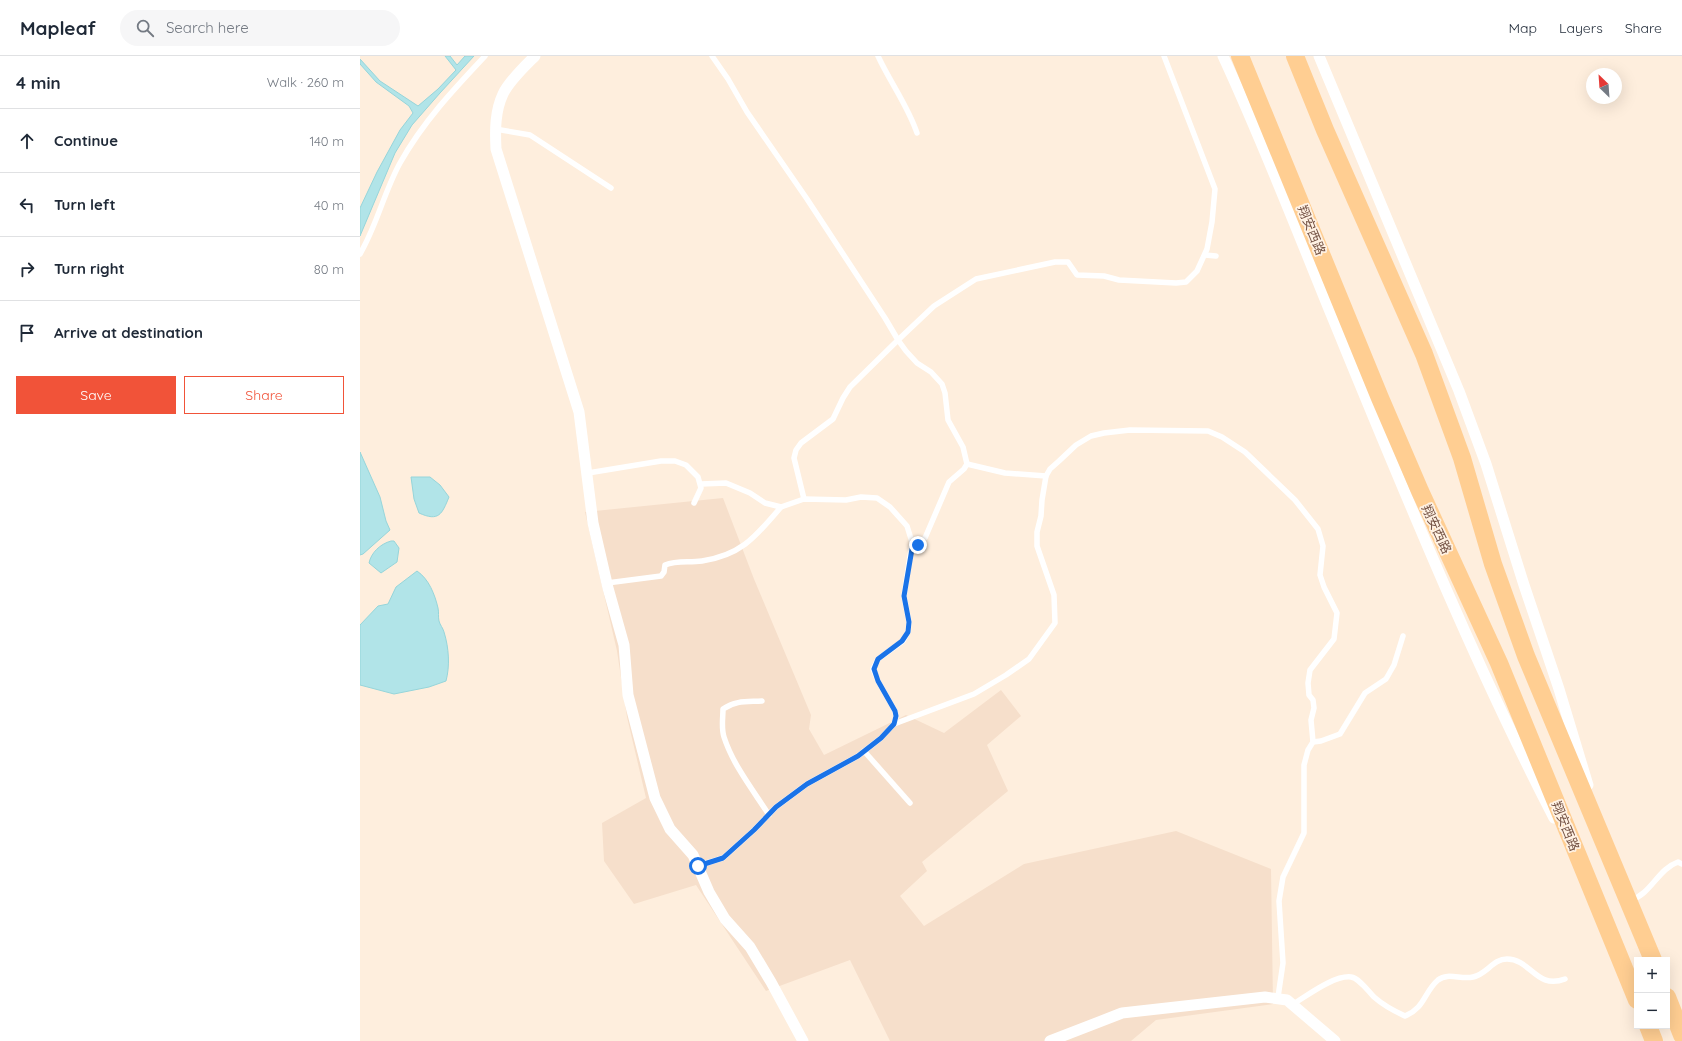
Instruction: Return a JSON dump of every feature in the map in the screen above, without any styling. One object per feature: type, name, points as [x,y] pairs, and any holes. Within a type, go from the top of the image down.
[{"type":"main road","name":"翔安西路","points":[[1240,56],[1278,145],[1380,398],[1420,491],[1499,663],[1634,993]]},
{"type":"main road","points":[[1295,56],[1325,130],[1424,354],[1462,458],[1493,564],[1526,656],[1629,901],[1651,957]]},
{"type":"main road","points":[[1670,1005],[1682,1035]]},
{"type":"main road","points":[[1649,1029],[1654,1041]]},
{"type":"street","points":[[535,56],[503,93],[497,114],[495,129],[496,149],[580,412],[593,523],[607,583],[624,644],[628,695],[655,798],[670,829],[693,855],[709,892],[725,919],[750,947],[803,1041]]},
{"type":"street","points":[[1223,56],[1304,248],[1403,491],[1477,657],[1532,774],[1587,878]]},
{"type":"street","points":[[1319,56],[1453,377],[1486,464],[1559,689],[1608,852]]},
{"type":"street","points":[[1050,1041],[1122,1013],[1266,996],[1278,997],[1287,1000],[1335,1041]]},
{"type":"lane","points":[[360,254],[371,234],[382,201],[417,134],[442,102],[485,56]]},
{"type":"lane","points":[[712,56],[728,79],[747,112],[807,199],[898,340],[912,357],[931,372],[942,384],[946,393],[948,420],[963,448],[967,464],[964,469],[950,482],[925,538],[912,549]]},
{"type":"lane","points":[[878,56],[912,119],[917,133]]},
{"type":"lane","points":[[804,499],[794,458],[796,450],[801,443],[833,419],[850,387],[934,306],[976,279],[1055,262],[1068,262],[1077,275],[1104,276],[1119,280],[1176,283],[1186,282],[1197,271],[1208,249],[1212,222],[1214,189],[1164,56]]},
{"type":"lane","points":[[495,129],[530,134],[611,188]]},
{"type":"lane","points":[[1205,255],[1216,256]]},
{"type":"lane","points":[[698,866],[723,858],[776,807],[807,784],[864,751],[881,738],[894,724],[974,694],[1029,659],[1055,623],[1054,595],[1037,546],[1037,532],[1041,516],[1046,476],[1050,469],[1076,445],[1091,436],[1130,430],[1208,431],[1222,437],[1245,452],[1295,500],[1318,529],[1323,546],[1320,575],[1324,587],[1337,613],[1334,639],[1310,670],[1308,683],[1309,695],[1313,700],[1314,708],[1311,720],[1313,742],[1308,750],[1304,765],[1304,833],[1283,877],[1279,901],[1283,963],[1278,997]]},
{"type":"lane","points":[[588,473],[675,461],[686,465],[698,477],[701,484],[699,495],[694,503]]},
{"type":"lane","points":[[967,464],[1005,473],[1046,476]]},
{"type":"lane","points":[[701,484],[726,482],[750,493],[765,503],[780,507],[804,499],[846,500],[861,497],[876,498],[890,507],[907,526],[912,542],[904,596],[909,622],[908,632],[902,641],[878,659],[874,669],[878,681],[895,711],[896,716],[894,724]]},
{"type":"lane","points":[[607,583],[661,576],[664,572],[665,565],[673,562],[700,561],[723,556],[737,550],[760,533],[780,507]]},
{"type":"lane","points":[[1313,742],[1321,741],[1340,734],[1365,693],[1386,679],[1394,665],[1404,636]]},
{"type":"lane","points":[[762,701],[731,703],[724,709],[723,724],[724,736],[738,767],[769,815]]},
{"type":"lane","points":[[864,751],[910,803]]},
{"type":"lane","points":[[1629,901],[1640,897],[1668,867],[1678,862],[1682,864]]},
{"type":"lane","points":[[1293,1004],[1327,984],[1340,978],[1351,977],[1357,980],[1374,997],[1394,1012],[1405,1016],[1416,1010],[1436,981],[1449,976],[1474,977],[1489,968],[1496,961],[1507,958],[1518,961],[1547,981],[1555,983],[1564,979]]},
{"type":"shaded area","points":[[723,498],[754,579],[811,715],[809,729],[824,755],[906,715],[944,733],[1001,690],[1021,716],[987,745],[1008,791],[922,862],[927,871],[900,896],[924,926],[1024,864],[1176,831],[1271,869],[1273,1004],[1156,1020],[1131,1041],[890,1041],[850,960],[766,991],[696,885],[634,904],[604,861],[602,823],[646,798],[627,717],[617,651],[585,512]]},
{"type":"water","points":[[445,56],[450,56],[457,65],[465,56],[474,56],[412,125],[395,153],[360,236],[360,208],[377,172],[400,130],[413,113],[409,106],[376,82],[360,64],[360,59],[380,81],[418,106],[438,89],[456,70]]},
{"type":"water","points":[[360,452],[380,497],[386,521],[390,530],[360,555]]},
{"type":"water","points":[[411,477],[430,477],[440,485],[449,497],[439,515],[431,517],[419,513],[414,499]]},
{"type":"water","points":[[394,541],[399,548],[397,562],[381,573],[369,563],[370,559],[374,552],[387,542]]},
{"type":"water","points":[[417,571],[425,578],[437,603],[439,621],[446,638],[448,651],[446,681],[429,687],[394,694],[360,685],[360,625],[378,606],[388,604],[396,587]]},
{"type":"route","points":[[698,866],[723,858],[754,830],[776,807],[819,776],[858,756],[881,738],[894,724],[896,716],[895,711],[878,681],[874,669],[878,659],[902,641],[908,632],[909,622],[904,596],[912,549],[918,545]]}]
